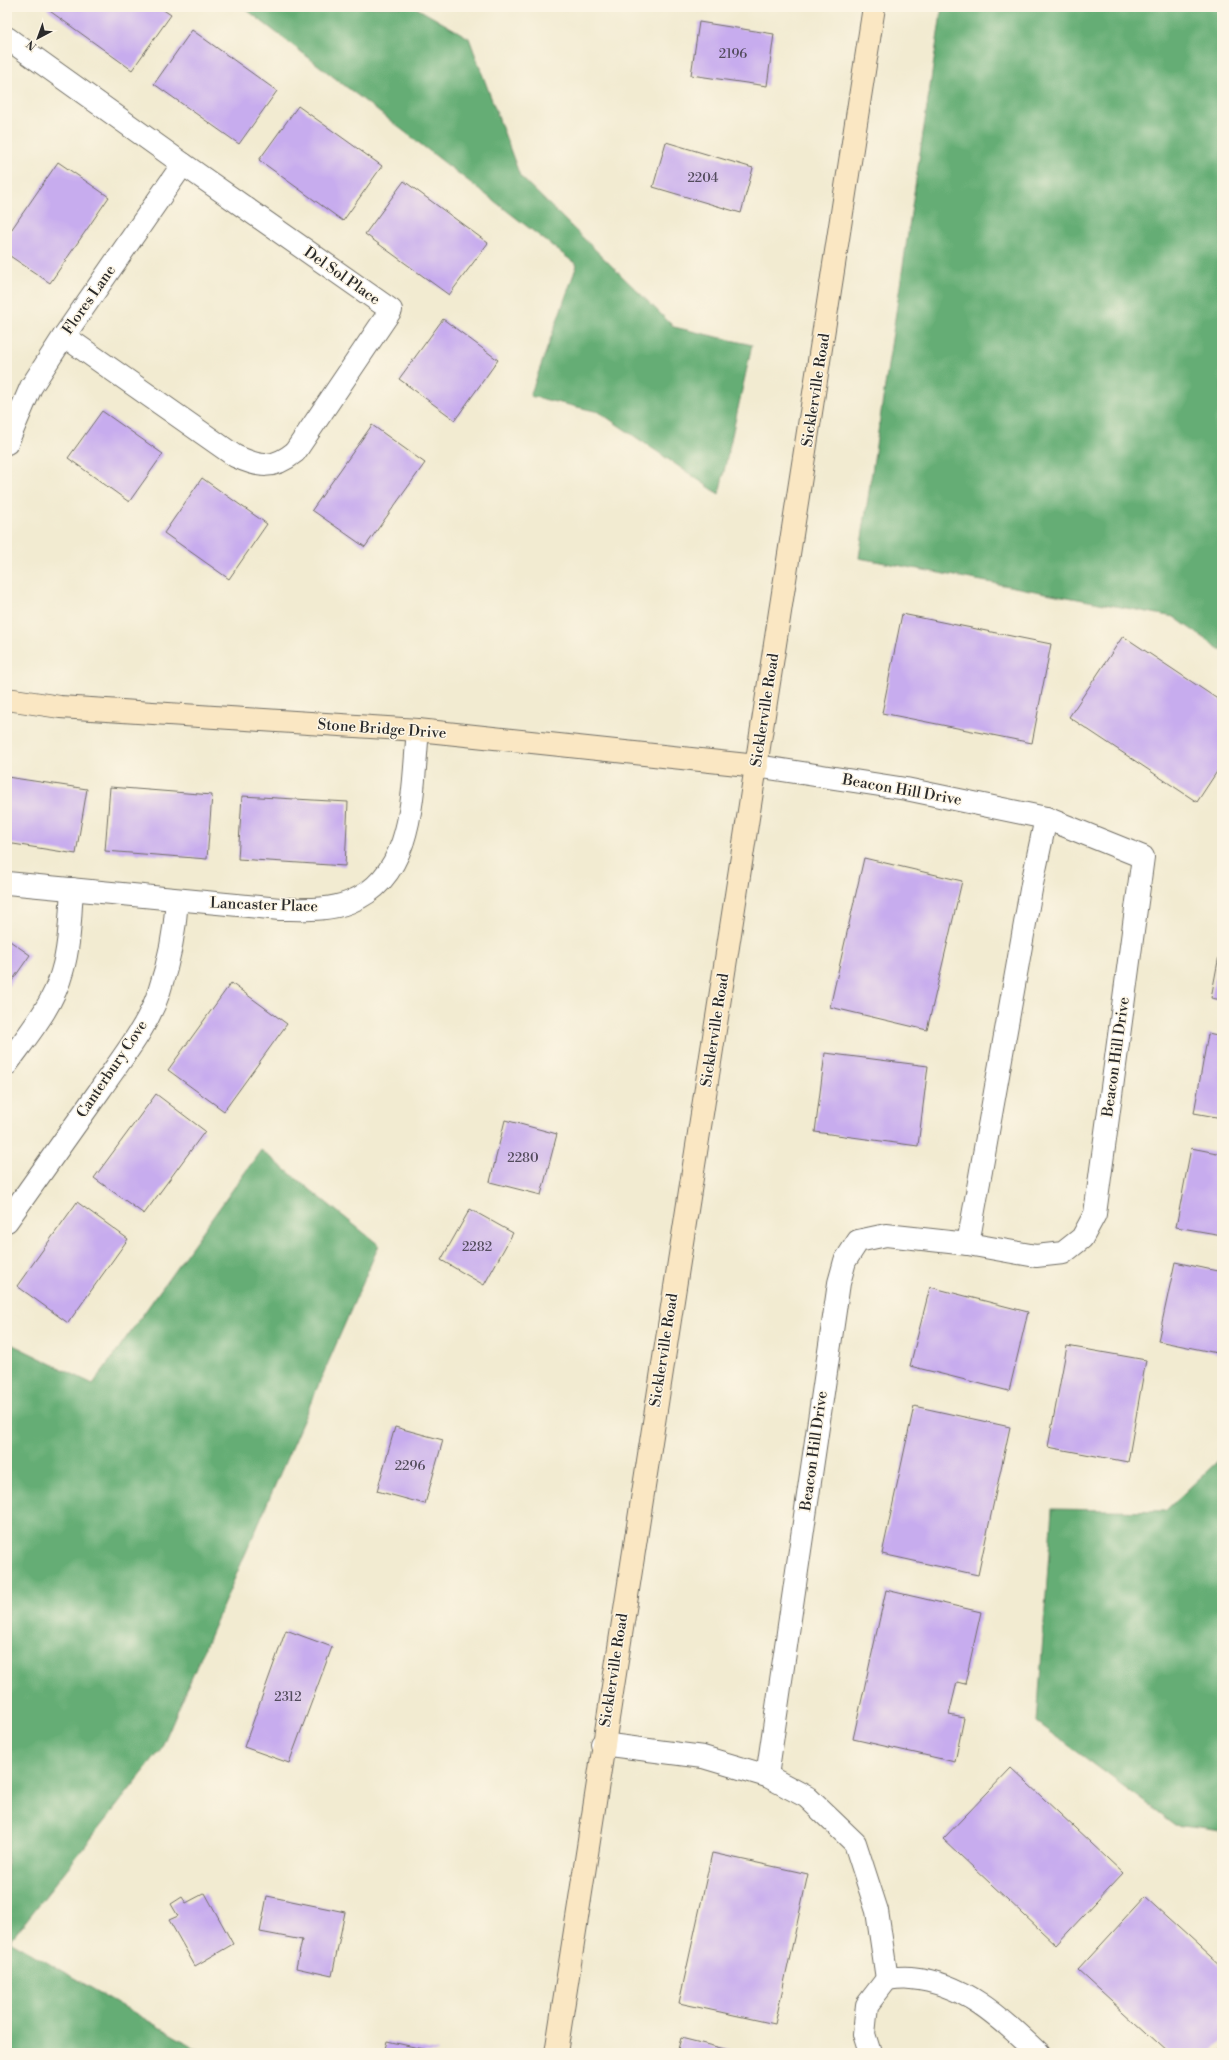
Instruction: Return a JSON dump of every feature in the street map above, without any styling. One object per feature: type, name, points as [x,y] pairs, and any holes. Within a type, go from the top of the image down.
[{"type":"main road","name":"Sicklerville Road","points":[[556,2053],[602,1744],[757,766],[874,7]]},
{"type":"main road","name":"Stone Bridge Drive","points":[[7,699],[60,707],[418,730],[757,766]]},
{"type":"street","name":"Del Sol Place","points":[[7,38],[391,310],[295,452],[284,461],[273,465],[254,464],[235,456],[64,336]]},
{"type":"street","name":"Flores Lane","points":[[7,444],[31,387],[64,336],[183,164]]},
{"type":"street","name":"Lancaster Place","points":[[7,883],[280,909],[322,908],[350,902],[365,894],[379,883],[390,871],[398,856],[409,815],[418,730]]},
{"type":"street","name":"Beacon Hill Drive","points":[[757,766],[906,788],[1046,818],[1143,857],[1095,1214],[1082,1238],[1063,1253],[1036,1256],[968,1244],[886,1235],[858,1241],[845,1262],[839,1283],[767,1776]]},
{"type":"street","points":[[968,1244],[1032,884],[1046,818]]},
{"type":"street","points":[[7,1064],[52,998],[58,985],[65,959],[72,889]]},
{"type":"street","name":"Canterbury Cove","points":[[7,1221],[116,1066],[151,1011],[159,992],[171,948],[175,930],[177,900]]},
{"type":"street","points":[[602,1744],[703,1758],[767,1776],[807,1798],[855,1843],[877,1911],[887,1979],[867,2005],[864,2034],[870,2053]]},
{"type":"street","points":[[887,1979],[911,1978],[952,1987],[970,1996],[991,2010],[1038,2053]]},
{"type":"green space","points":[[243,7],[415,7],[469,38],[520,176],[674,327],[752,345],[719,494],[599,412],[530,396],[577,265]]},
{"type":"green space","points":[[942,7],[1222,7],[1222,651],[1174,617],[859,558]]},
{"type":"green space","points":[[261,1150],[379,1245],[160,1751],[10,1941],[204,2053],[7,2053],[7,1342],[93,1384]]},
{"type":"green space","points":[[1222,1457],[1222,1831],[1176,1825],[1037,1722],[1052,1509],[1165,1511]]},
{"type":"building","points":[[48,7],[159,7],[171,15],[132,70],[47,9]]},
{"type":"building","points":[[699,22],[774,34],[767,86],[691,75]]},
{"type":"building","points":[[192,30],[277,91],[239,144],[154,84]]},
{"type":"building","points":[[298,106],[382,166],[343,221],[259,160]]},
{"type":"building","points":[[666,142],[753,168],[741,213],[653,187]]},
{"type":"building","points":[[58,162],[109,197],[50,283],[7,254],[7,236]]},
{"type":"building","points":[[404,181],[488,243],[449,295],[365,234]]},
{"type":"building","points":[[443,319],[498,360],[455,420],[399,379]]},
{"type":"building","points":[[102,411],[163,454],[129,502],[68,458]]},
{"type":"building","points":[[372,425],[425,463],[365,547],[312,510]]},
{"type":"building","points":[[202,478],[267,524],[229,579],[164,533]]},
{"type":"building","points":[[902,614],[1051,644],[1032,743],[882,713]]},
{"type":"building","points":[[1123,636],[1222,702],[1222,764],[1197,802],[1069,717]]},
{"type":"building","points":[[7,777],[87,789],[76,854],[7,843]]},
{"type":"building","points":[[110,787],[212,795],[207,859],[105,851]]},
{"type":"building","points":[[242,796],[348,802],[345,866],[238,859]]},
{"type":"building","points":[[864,858],[962,881],[927,1030],[830,1007]]},
{"type":"building","points":[[7,939],[30,955],[7,988]]},
{"type":"building","points":[[1222,945],[1222,1000],[1211,998]]},
{"type":"building","points":[[231,983],[287,1024],[224,1111],[168,1070]]},
{"type":"building","points":[[1208,1034],[1222,1037],[1222,1118],[1194,1113]]},
{"type":"building","points":[[825,1053],[928,1066],[918,1146],[815,1132]]},
{"type":"building","points":[[156,1094],[205,1131],[144,1214],[94,1178]]},
{"type":"building","points":[[505,1120],[557,1134],[541,1195],[490,1182]]},
{"type":"building","points":[[1191,1148],[1222,1154],[1222,1235],[1176,1227]]},
{"type":"building","points":[[77,1202],[128,1239],[68,1323],[17,1286]]},
{"type":"building","points":[[470,1209],[513,1233],[484,1285],[441,1260]]},
{"type":"building","points":[[1175,1262],[1222,1272],[1222,1354],[1158,1341]]},
{"type":"building","points":[[930,1287],[1028,1312],[1009,1391],[910,1366]]},
{"type":"building","points":[[1067,1346],[1146,1360],[1128,1462],[1048,1447]]},
{"type":"building","points":[[914,1406],[1010,1427],[978,1575],[882,1554]]},
{"type":"building","points":[[395,1427],[443,1440],[425,1504],[377,1491]]},
{"type":"building","points":[[886,1590],[981,1612],[965,1684],[957,1682],[949,1715],[964,1718],[955,1762],[853,1739]]},
{"type":"building","points":[[286,1630],[332,1647],[289,1763],[244,1747]]},
{"type":"building","points":[[1011,1768],[1123,1873],[1056,1945],[943,1839]]},
{"type":"building","points":[[712,1853],[808,1874],[775,2024],[679,2003]]},
{"type":"building","points":[[205,1893],[233,1944],[195,1966],[169,1920],[178,1916],[171,1904],[182,1897],[186,1903]]},
{"type":"building","points":[[267,1896],[345,1912],[332,1976],[296,1968],[302,1940],[260,1932]]},
{"type":"building","points":[[1145,1897],[1222,1967],[1222,2041],[1211,2053],[1169,2053],[1078,1970]]},
{"type":"building","points":[[681,2038],[737,2052],[737,2053],[677,2053]]},
{"type":"building","points":[[387,2041],[437,2052],[437,2053],[384,2053]]}]
